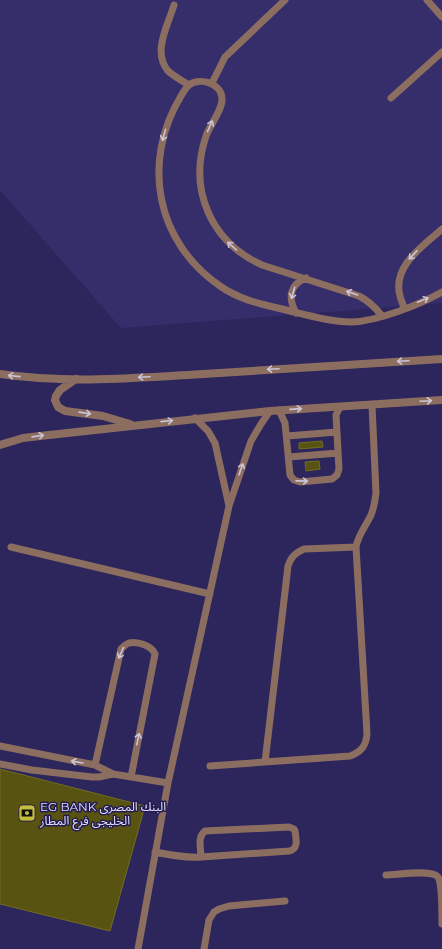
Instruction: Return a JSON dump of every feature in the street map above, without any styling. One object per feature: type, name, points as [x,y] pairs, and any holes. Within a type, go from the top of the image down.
[{"type":"street","points":[[0,374],[36,378],[136,378],[442,359]]},
{"type":"street","points":[[76,379],[58,393],[55,400],[58,407],[65,411],[103,416],[132,425]]},
{"type":"street","points":[[0,445],[23,438],[195,418],[279,410],[442,400]]},
{"type":"lane","points":[[212,83],[225,57],[285,0]]},
{"type":"lane","points":[[427,0],[442,17]]},
{"type":"lane","points":[[174,6],[163,40],[162,58],[164,65],[169,71],[189,85]]},
{"type":"lane","points":[[391,98],[442,52]]},
{"type":"lane","points":[[382,316],[376,308],[359,296],[251,260],[221,236],[213,223],[203,198],[200,173],[200,160],[206,136],[221,106],[221,93],[212,83],[196,82],[189,85],[177,102],[168,122],[162,139],[158,172],[161,200],[174,236],[183,250],[202,272],[221,287],[249,301],[324,320],[352,322],[382,316],[442,292]]},
{"type":"lane","points":[[404,308],[399,288],[404,268],[411,256],[442,229]]},
{"type":"lane","points":[[296,313],[291,300],[291,293],[297,284],[306,278]]},
{"type":"lane","points":[[210,766],[350,756],[359,752],[365,744],[367,734],[356,547],[359,537],[371,514],[376,498],[372,404]]},
{"type":"lane","points":[[279,410],[284,418],[290,476],[294,480],[300,482],[335,478],[338,472],[336,415],[340,407]]},
{"type":"lane","points":[[138,949],[154,852],[168,783],[229,506],[251,441],[270,411]]},
{"type":"lane","points":[[195,418],[208,431],[215,443],[229,506]]},
{"type":"lane","points":[[286,436],[337,432]]},
{"type":"lane","points":[[288,457],[338,453]]},
{"type":"lane","points":[[11,547],[210,594]]},
{"type":"lane","points":[[265,762],[287,573],[290,560],[298,552],[304,550],[356,547]]},
{"type":"lane","points":[[95,765],[121,649],[129,643],[149,647],[155,654],[131,777]]},
{"type":"lane","points":[[0,746],[95,765],[113,774],[168,783]]},
{"type":"lane","points":[[0,764],[32,770],[92,777],[113,774]]},
{"type":"lane","points":[[154,852],[177,856],[201,857],[292,851],[297,844],[295,831],[294,828],[289,827],[205,831],[202,833],[200,839],[201,857]]},
{"type":"lane","points":[[386,875],[432,873],[438,877],[440,880],[442,924]]},
{"type":"lane","points":[[204,949],[209,920],[214,912],[219,909],[229,906],[285,901]]},
{"type":"shaded area","points":[[0,0],[442,0],[442,303],[121,328],[0,190]]},
{"type":"building","points":[[322,441],[323,447],[299,449],[299,443]]},
{"type":"building","points":[[319,461],[320,469],[306,471],[305,462]]},
{"type":"building","points":[[0,769],[145,806],[110,931],[0,904]]},
{"type":"place","name":"EG BANK البنك المصرى الخليجى فرع المطار","points":[[27,813]]}]
